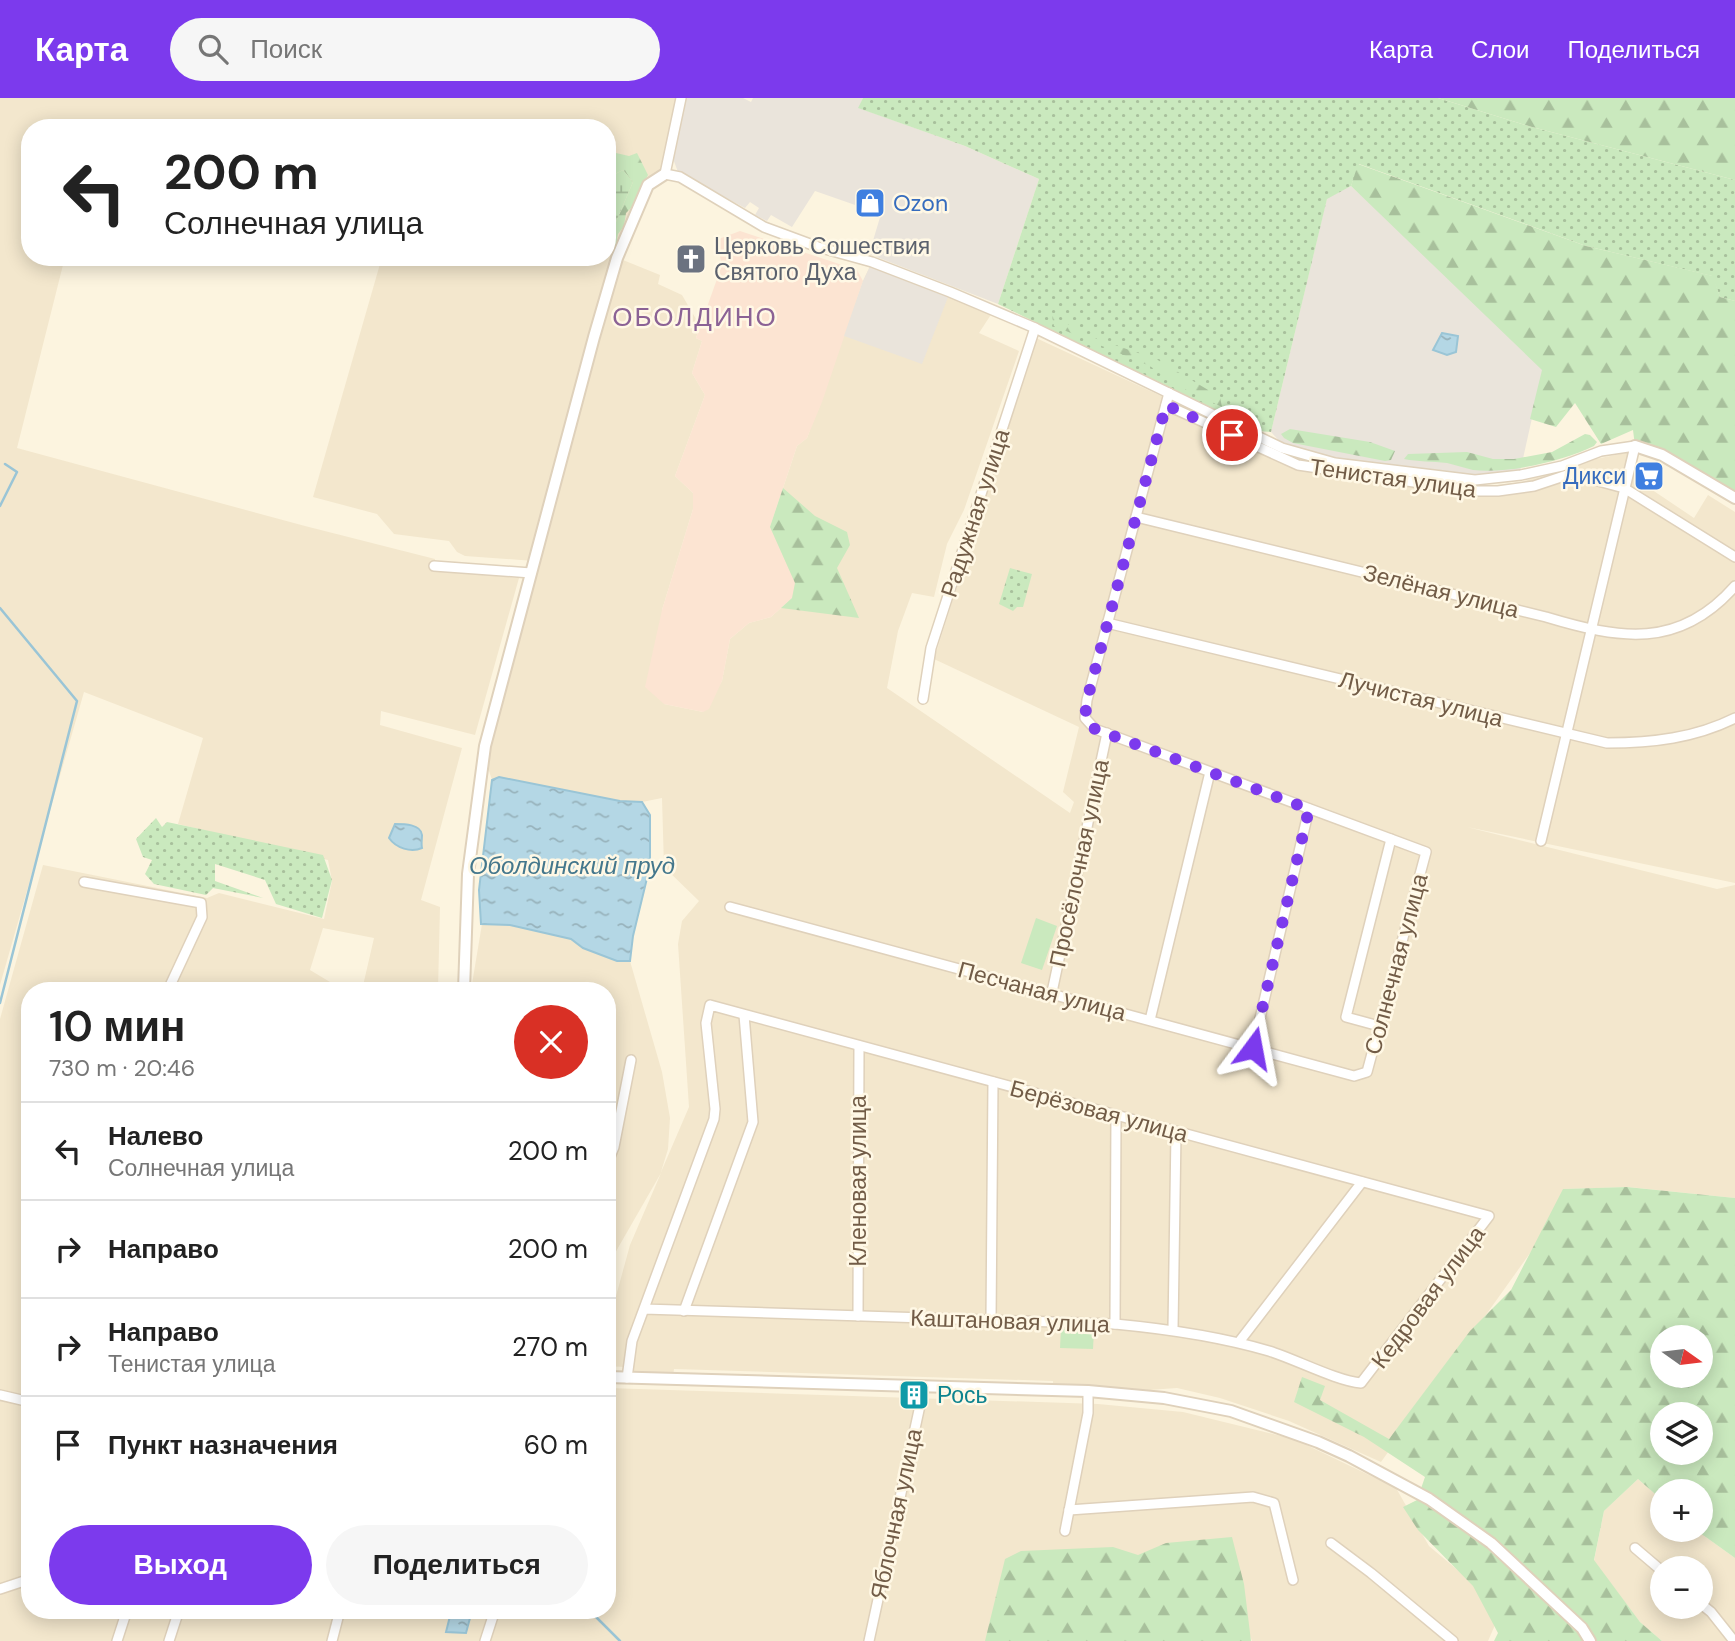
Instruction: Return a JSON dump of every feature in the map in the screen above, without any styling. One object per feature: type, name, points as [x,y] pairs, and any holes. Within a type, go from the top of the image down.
[{"type":"street","points":[[665,174],[681,98]]},
{"type":"street","points":[[616,262],[648,185],[665,174],[680,177],[764,227],[818,247],[872,262],[1035,328],[1283,448],[1335,463],[1475,480],[1521,475],[1562,466],[1601,450],[1634,446],[1662,455],[1735,498]]},
{"type":"street","points":[[464,982],[468,874],[483,753],[615,266]]},
{"type":"street","name":"Радужная улица","points":[[923,699],[932,648],[1035,328]]},
{"type":"street","points":[[1107,623],[1169,393]]},
{"type":"street","name":"Тенистая улица","points":[[1166,405],[1298,465],[1475,491],[1534,486],[1570,474],[1624,488],[1735,557]]},
{"type":"street","points":[[1541,841],[1634,446]]},
{"type":"street","name":"Зелёная улица","points":[[1136,516],[1546,617],[1591,631],[1632,635],[1675,628],[1719,605],[1735,586]]},
{"type":"street","points":[[434,566],[531,573]]},
{"type":"street","name":"Солнечная улица","points":[[1107,623],[1087,700],[1085,718],[1095,729],[1426,852],[1367,1072],[1354,1076]]},
{"type":"street","name":"Лучистая улица","points":[[1107,623],[1607,743],[1658,742],[1692,734],[1735,718]]},
{"type":"street","name":"Просёлочная улица","points":[[1052,992],[1107,733]]},
{"type":"street","points":[[1150,1020],[1210,772]]},
{"type":"street","points":[[1253,1048],[1309,809]]},
{"type":"street","points":[[1379,1027],[1346,1017],[1391,839]]},
{"type":"street","points":[[84,882],[201,903],[202,918],[172,982]]},
{"type":"street","name":"Песчаная улица","points":[[730,907],[979,975],[1052,992],[1354,1076]]},
{"type":"street","name":"Берёзовая улица","points":[[643,1309],[715,1114],[706,1023],[710,1006],[1489,1216]]},
{"type":"street","points":[[684,1311],[753,1122],[744,1015]]},
{"type":"street","name":"Кленовая улица","points":[[858,1316],[859,1046]]},
{"type":"street","points":[[616,1137],[631,1060]]},
{"type":"street","points":[[991,1320],[993,1082]]},
{"type":"street","points":[[1115,1324],[1116,1115]]},
{"type":"street","points":[[1173,1329],[1176,1132]]},
{"type":"street","points":[[1239,1342],[1362,1182]]},
{"type":"street","name":"Кедровая улица","points":[[1367,1378],[1489,1216]]},
{"type":"street","points":[[627,1378],[631,1343],[643,1309]]},
{"type":"street","name":"Каштановая улица","points":[[643,1309],[1115,1324],[1173,1329],[1239,1342],[1300,1361],[1356,1383],[1367,1378]]},
{"type":"street","points":[[616,1377],[1088,1391],[1164,1398],[1231,1411],[1318,1441],[1429,1499],[1491,1543],[1582,1628],[1590,1641]]},
{"type":"street","name":"Яблочная улица","points":[[869,1641],[925,1387]]},
{"type":"street","points":[[1065,1531],[1088,1413],[1088,1391]]},
{"type":"street","points":[[0,1395],[21,1400]]},
{"type":"street","points":[[1069,1510],[1253,1497],[1274,1503],[1293,1580]]},
{"type":"street","points":[[1331,1543],[1453,1641]]},
{"type":"street","points":[[1635,1548],[1650,1561]]},
{"type":"street","points":[[0,1589],[21,1582]]},
{"type":"street","points":[[1713,1615],[1734,1641]]},
{"type":"street","points":[[117,1641],[124,1619]]},
{"type":"street","points":[[169,1641],[176,1619]]},
{"type":"street","points":[[332,1641],[338,1619]]},
{"type":"street","points":[[485,1641],[492,1619]]},
{"type":"shaded area","points":[[0,98],[681,98],[665,174],[648,185],[618,258],[660,275],[658,284],[682,295],[700,326],[696,338],[702,341],[692,373],[705,395],[675,476],[693,493],[693,509],[662,610],[664,704],[703,712],[722,681],[730,639],[749,623],[771,617],[792,598],[770,527],[797,446],[807,438],[872,262],[994,310],[979,333],[1019,351],[964,510],[947,544],[934,597],[912,593],[898,631],[887,688],[1070,813],[1074,802],[1063,792],[1079,727],[934,659],[1036,338],[1256,440],[1334,469],[1474,488],[1522,482],[1591,460],[1630,452],[1630,475],[1694,518],[1708,495],[1735,512],[1735,883],[1467,827],[1717,889],[1735,885],[1735,1198],[1628,1187],[1563,1189],[1570,1197],[1381,1462],[1289,1421],[1220,1398],[1177,1388],[1149,1390],[1053,1386],[1053,1381],[674,1369],[673,1376],[623,1373],[624,1367],[616,1367],[616,1296],[630,1245],[661,1173],[616,1251],[616,982],[472,982],[482,924],[510,925],[571,939],[583,948],[617,961],[630,961],[662,1072],[670,1118],[668,1149],[661,1172],[689,1107],[678,944],[682,921],[699,901],[664,867],[662,798],[642,802],[620,801],[499,777],[492,780],[483,753],[534,561],[465,556],[457,552],[449,541],[394,534],[377,514],[313,497],[379,266],[616,266],[616,119],[21,119],[21,266],[63,266],[17,448],[435,559],[434,570],[519,578],[475,735],[381,711],[380,725],[462,748],[421,900],[440,907],[438,982],[364,982],[374,938],[323,928],[310,970],[330,982],[21,982],[21,1619],[616,1619],[616,1388],[1098,1404],[1183,1412],[1294,1439],[1396,1488],[1429,1546],[1480,1589],[1495,1625],[1488,1641],[1252,1641],[1248,1631],[987,1641],[0,1641],[0,1019],[43,865],[207,898],[219,893],[324,919],[332,881],[328,860],[178,824],[203,738],[84,692],[0,985]]},
{"type":"shaded area","points":[[685,98],[743,98],[751,102],[753,98],[863,98],[859,108],[965,146],[1039,179],[998,304],[869,254],[881,214],[815,191],[792,227],[771,215],[767,221],[755,215],[759,208],[750,202],[745,208],[678,172],[672,156]]},
{"type":"shaded area","points":[[1351,186],[1544,364],[1520,472],[1474,476],[1336,459],[1283,445],[1271,432],[1327,198]]},
{"type":"shaded area","points":[[740,231],[857,270],[863,281],[822,402],[807,438],[797,446],[770,527],[795,583],[792,598],[771,617],[749,623],[730,639],[722,681],[709,709],[703,712],[664,704],[645,687],[662,610],[693,509],[693,493],[675,476],[705,395],[692,373],[702,341],[696,338],[722,265],[716,240]]},
{"type":"shaded area","points":[[872,262],[950,292],[922,364],[844,336]]},
{"type":"shaded area","points":[[1638,1479],[1650,1490],[1650,1542],[1713,1542],[1735,1558],[1735,1641],[1662,1641],[1640,1622],[1594,1561],[1604,1511]]},
{"type":"green space","points":[[863,98],[1438,98],[1532,127],[1735,180],[1735,301],[1720,297],[1712,276],[1586,246],[1359,164],[1351,186],[1327,199],[1271,432],[1258,431],[998,304],[1039,179],[965,146],[858,108]]},
{"type":"green space","points":[[1438,98],[1735,98],[1735,180],[1532,127]]},
{"type":"green space","points":[[616,153],[629,156],[637,153],[648,175],[640,190],[639,200],[626,213],[616,245],[616,222],[633,182],[623,170],[616,174]]},
{"type":"green space","points":[[1358,164],[1586,246],[1713,276],[1720,297],[1735,301],[1735,498],[1635,446],[1633,430],[1601,444],[1575,403],[1556,427],[1530,419],[1542,370],[1351,186]]},
{"type":"green space","points":[[623,170],[633,182],[616,222],[616,174]]},
{"type":"green space","points":[[1052,316],[1097,339],[1156,359],[1220,397],[1222,407],[1174,384],[1150,366],[1054,326]]},
{"type":"green space","points":[[1290,429],[1370,442],[1395,451],[1391,460],[1385,461],[1293,443],[1281,434]]},
{"type":"green space","points":[[1585,434],[1597,442],[1594,446],[1551,461],[1518,468],[1473,470],[1447,463],[1404,459],[1408,454],[1467,452],[1493,459],[1514,459],[1552,452]]},
{"type":"green space","points":[[783,488],[815,516],[847,532],[850,545],[837,568],[859,618],[781,608],[792,598],[795,583],[770,527]]},
{"type":"green space","points":[[1010,568],[1032,574],[1023,607],[1017,607],[1013,611],[999,604]]},
{"type":"green space","points":[[156,818],[162,827],[167,822],[323,855],[332,880],[322,918],[276,904],[265,880],[215,864],[215,881],[263,898],[213,888],[206,895],[154,884],[145,874],[152,860],[143,857],[136,839]]},
{"type":"green space","points":[[1036,918],[1057,926],[1042,970],[1021,963]]},
{"type":"green space","points":[[1627,1187],[1735,1198],[1735,1558],[1713,1542],[1713,1479],[1650,1479],[1650,1490],[1638,1479],[1604,1511],[1594,1560],[1640,1622],[1662,1641],[1494,1641],[1498,1633],[1473,1586],[1418,1530],[1403,1507],[1417,1500],[1425,1477],[1364,1437],[1294,1402],[1302,1377],[1325,1386],[1320,1400],[1389,1439],[1470,1331],[1511,1290],[1563,1189]]},
{"type":"green space","points":[[1061,1329],[1094,1330],[1093,1349],[1060,1348]]},
{"type":"green space","points":[[1232,1537],[1244,1584],[1251,1641],[985,1641],[1005,1559],[1021,1551],[1113,1547],[1138,1555],[1166,1543]]},
{"type":"water","points":[[1442,333],[1458,336],[1456,352],[1447,355],[1433,350]]},
{"type":"water","name":"Оболдинский пруд","points":[[499,777],[620,801],[642,802],[650,815],[650,866],[633,936],[630,961],[617,961],[583,948],[571,939],[510,925],[481,924],[479,890],[492,780]]},
{"type":"water","points":[[395,824],[412,825],[419,829],[422,848],[409,850],[392,842],[389,838]]},
{"type":"water","points":[[449,1619],[470,1619],[466,1633],[446,1632]]},
{"type":"waterway","points":[[0,506],[17,472],[5,464]]},
{"type":"waterway","points":[[0,608],[77,701],[0,1003]]},
{"type":"waterway","points":[[598,1619],[620,1641]]},
{"type":"place","name":"Ozon","points":[[870,203]]},
{"type":"place","name":"Церковь Сошествия Святого Духа","points":[[691,259]]},
{"type":"place","name":"Дикси","points":[[1649,476]]},
{"type":"place","name":"Рось","points":[[914,1395]]},
{"type":"district","name":"ОБОЛДИНО","points":[[695,317]]},
{"type":"route","points":[[1232,435],[1166,405],[1087,700],[1085,718],[1095,729],[1309,809],[1253,1048]]}]
